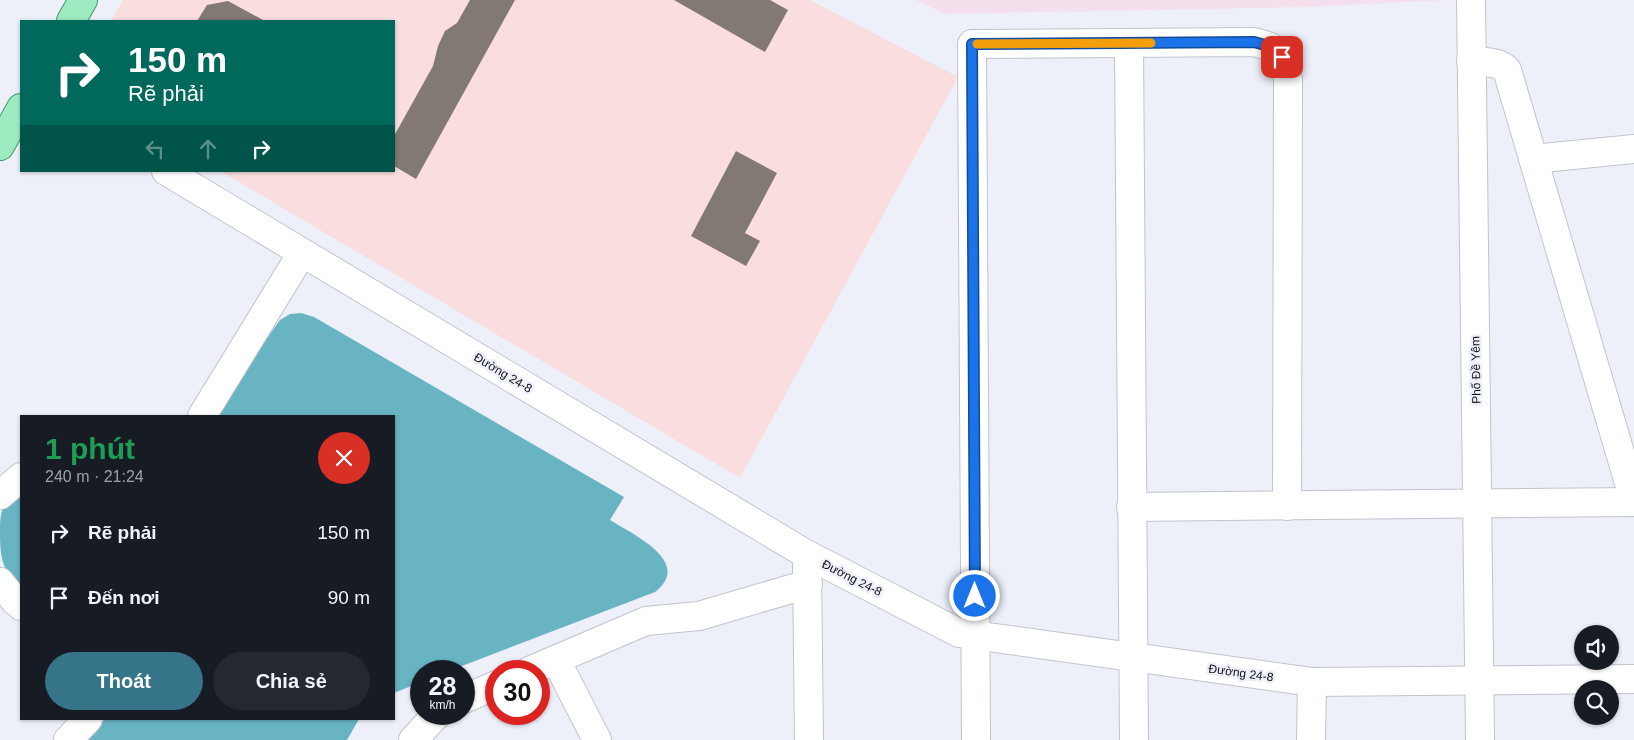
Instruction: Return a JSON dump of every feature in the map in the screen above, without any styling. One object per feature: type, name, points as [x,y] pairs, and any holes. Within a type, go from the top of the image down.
[{"type":"main road","points":[[72,20],[83,0]]},
{"type":"main road","points":[[0,146],[20,110]]},
{"type":"street","name":"Phố Đề Yêm","points":[[1471,0],[1480,740]]},
{"type":"street","points":[[976,740],[972,44],[1254,42],[1272,47],[1282,57],[1288,80],[1287,506]]},
{"type":"street","points":[[1129,43],[1134,740]]},
{"type":"street","points":[[1131,507],[1478,505],[1634,501],[1507,70],[1503,66],[1472,61]]},
{"type":"street","points":[[1534,159],[1634,149]]},
{"type":"street","name":"Đường 24-8","points":[[168,172],[806,554],[959,633],[1312,682],[1480,682],[1634,679]]},
{"type":"street","points":[[203,415],[302,253]]},
{"type":"street","points":[[0,495],[20,478]]},
{"type":"street","points":[[806,554],[808,584],[809,740]]},
{"type":"street","points":[[0,582],[20,605]]},
{"type":"street","points":[[550,662],[646,621],[699,616],[808,584]]},
{"type":"street","points":[[556,660],[597,740]]},
{"type":"street","points":[[1311,740],[1312,682]]},
{"type":"street","points":[[68,740],[87,720]]},
{"type":"street","points":[[412,740],[426,725]]},
{"type":"shaded area","points":[[123,0],[810,0],[958,77],[740,478],[222,172],[395,172],[395,20],[112,20]]},
{"type":"shaded area","points":[[916,0],[1446,0],[1305,7],[945,14]]},
{"type":"water","points":[[301,313],[314,317],[624,497],[610,520],[655,550],[664,560],[668,570],[665,581],[655,592],[475,661],[410,660],[410,686],[395,693],[395,415],[213,415],[280,320],[290,314]]},
{"type":"water","points":[[20,489],[20,585],[9,574],[3,562],[0,548],[1,517],[3,508],[8,500]]},
{"type":"water","points":[[104,720],[358,720],[347,740],[85,740]]},
{"type":"building","points":[[470,0],[515,0],[416,179],[395,167],[395,134],[433,66],[438,46],[445,31],[457,23]]},
{"type":"building","points":[[674,0],[770,0],[788,10],[765,52]]},
{"type":"building","points":[[228,1],[263,20],[198,20],[207,5]]},
{"type":"building","points":[[736,151],[777,173],[745,233],[760,241],[746,266],[691,236]]},
{"type":"slow traffic","points":[[977,44],[1151,43]]},
{"type":"route","points":[[975,596],[972,44],[1254,42],[1272,47],[1282,57]]}]
